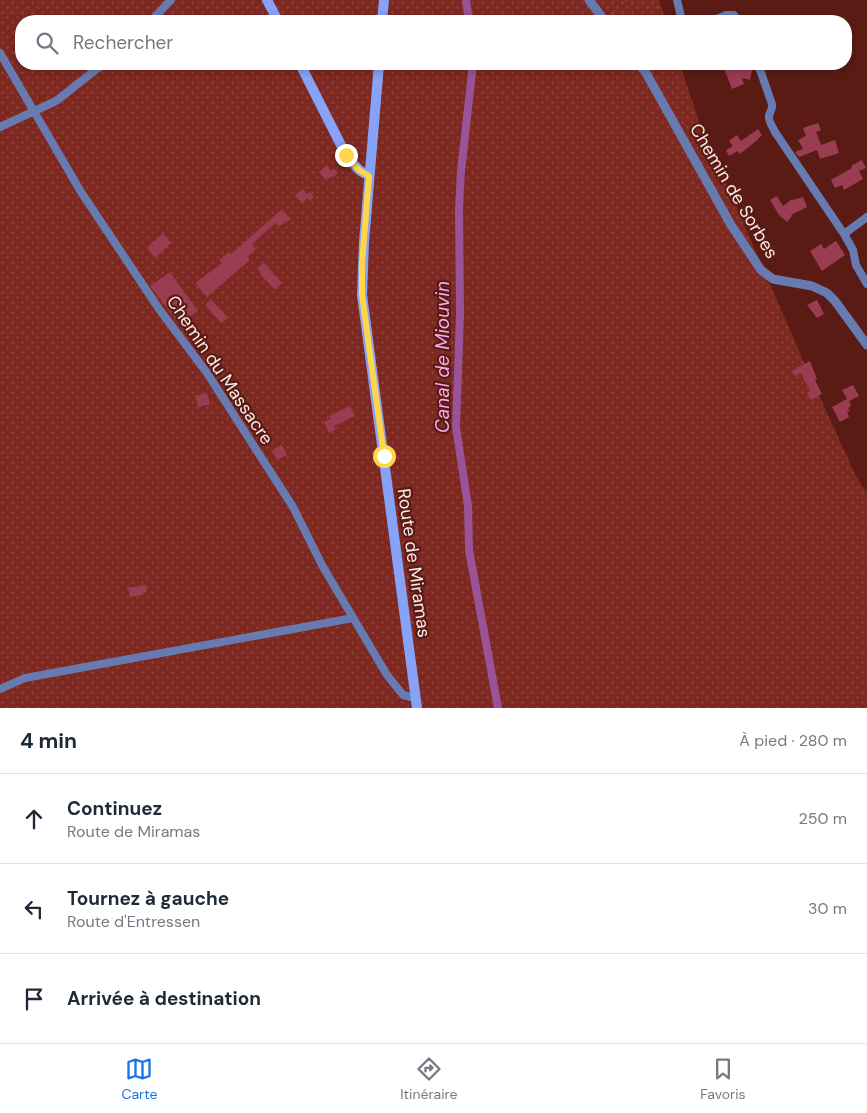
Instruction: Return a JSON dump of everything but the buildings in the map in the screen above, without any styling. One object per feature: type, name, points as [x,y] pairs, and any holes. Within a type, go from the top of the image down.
[{"type":"main road","points":[[266,0],[275,15]]},
{"type":"main road","points":[[383,15],[384,0]]},
{"type":"main road","points":[[303,70],[346,155],[359,170],[369,176]]},
{"type":"main road","name":"Route de Miramas","points":[[378,70],[363,256],[362,295],[417,708]]},
{"type":"street","points":[[157,15],[171,0]]},
{"type":"street","points":[[588,0],[604,15]]},
{"type":"street","points":[[676,0],[680,15]]},
{"type":"street","name":"Chemin du Massacre","points":[[0,53],[81,192],[159,309],[207,373],[293,508],[323,567],[395,686],[403,695],[416,697]]},
{"type":"street","points":[[0,127],[56,101],[95,70]]},
{"type":"street","name":"Chemin de Sorbes","points":[[644,70],[731,225],[761,270],[768,277],[780,282],[812,286],[827,293],[867,345]]},
{"type":"street","points":[[760,70],[771,96],[772,109],[769,116],[775,132],[844,234],[853,250],[856,264],[867,284]]},
{"type":"street","points":[[844,234],[867,217]]},
{"type":"street","points":[[0,689],[25,678],[353,618]]},
{"type":"path","points":[[611,15],[619,4],[627,0]]},
{"type":"shaded area","points":[[0,0],[659,0],[664,15],[15,15],[15,70],[682,70],[698,119],[807,369],[856,476],[867,493],[867,708],[0,708]]},
{"type":"waterway","name":"Canal de Miouvin","points":[[466,0],[468,15]]},
{"type":"waterway","name":"Canal de Miouvin","points":[[472,70],[461,171],[459,209],[460,314],[456,427],[468,506],[469,550],[498,708]]},
{"type":"route","points":[[346,155],[359,170],[369,176],[362,263],[362,295],[384,456]]}]
